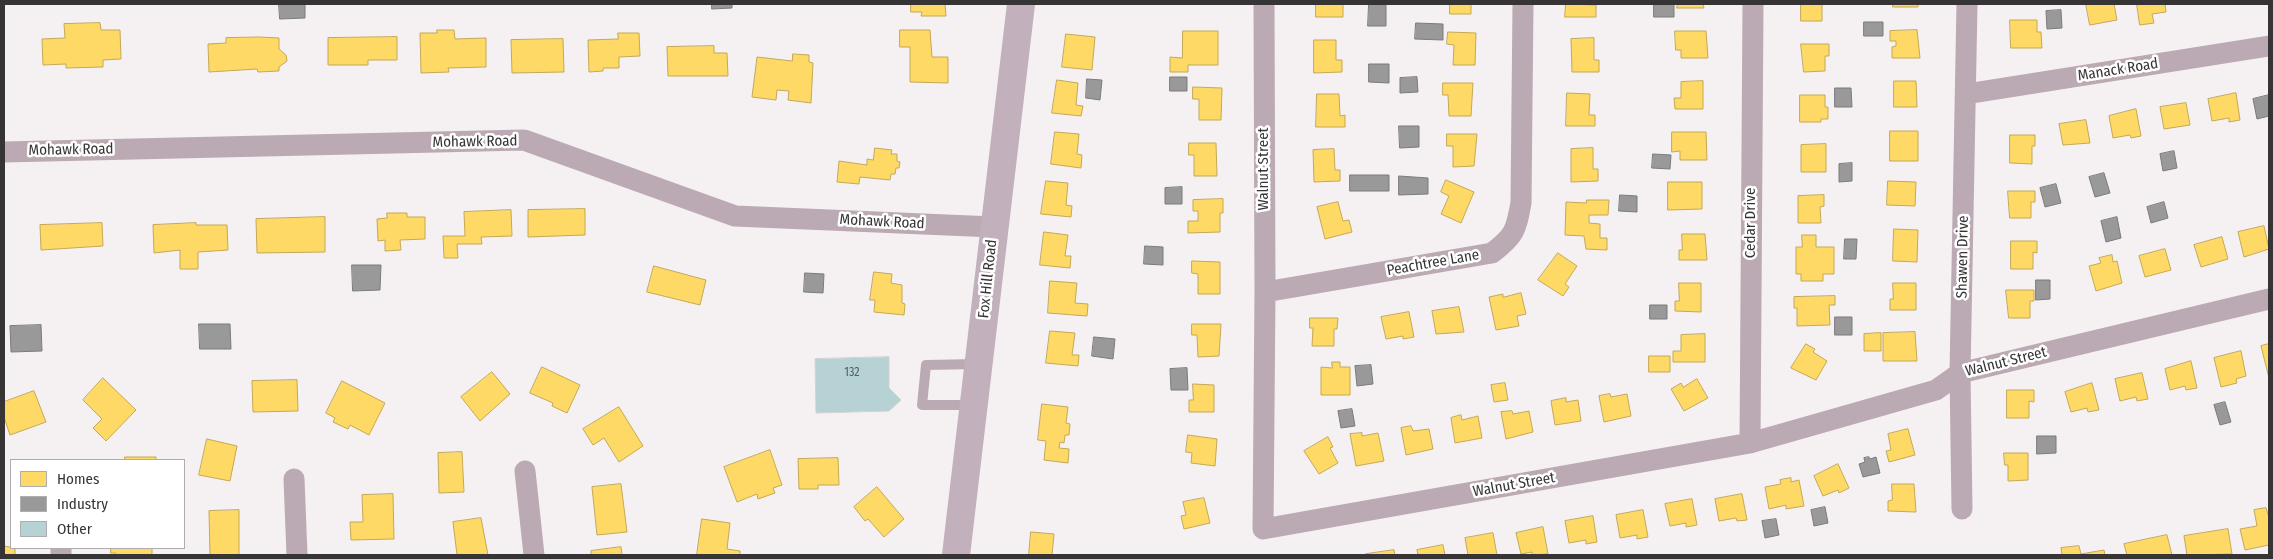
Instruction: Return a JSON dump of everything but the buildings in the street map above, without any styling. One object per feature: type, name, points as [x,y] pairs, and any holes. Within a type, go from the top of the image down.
[{"type":"main road","name":"Fox Hill Road","points":[[956,555],[1020,4]]},
{"type":"street","name":"Walnut Street","points":[[1264,4],[1265,292],[1263,529],[1750,443],[1936,390],[1960,373],[2269,299]]},
{"type":"street","name":"Peachtree Lane","points":[[1265,292],[1492,253],[1510,240],[1517,225],[1522,203],[1522,4]]},
{"type":"street","name":"Cedar Drive","points":[[1750,443],[1753,4]]},
{"type":"street","name":"Shawen Drive","points":[[1962,509],[1960,373],[1967,4]]},
{"type":"street","name":"Manack Road","points":[[1966,94],[2269,46]]},
{"type":"street","name":"Mohawk Road","points":[[4,152],[524,140],[735,216],[994,227]]},
{"type":"street","points":[[526,470],[534,555]]},
{"type":"street","points":[[294,479],[297,555]]},
{"type":"lane","points":[[974,406],[922,405],[926,366],[978,364]]}]
